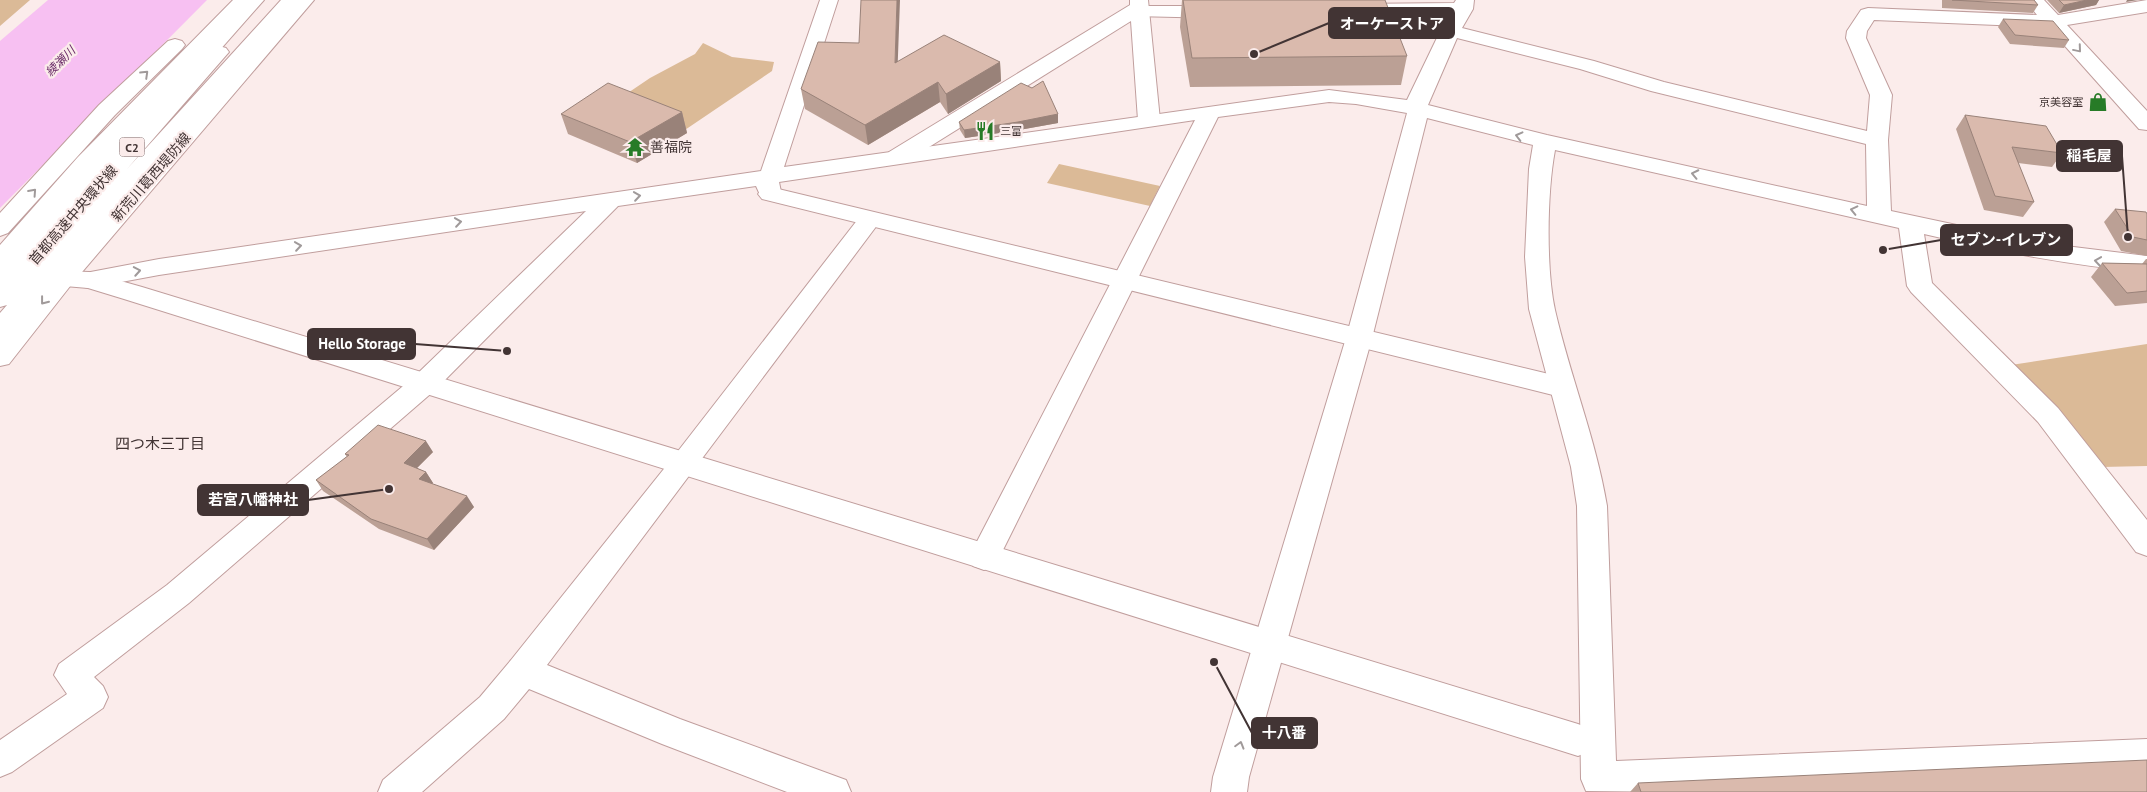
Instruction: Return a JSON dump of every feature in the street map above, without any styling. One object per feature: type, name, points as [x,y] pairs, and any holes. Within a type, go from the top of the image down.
[{"type":"main road","points":[[0,228],[107,110],[221,0]]},
{"type":"main road","points":[[0,260],[86,162],[244,0]]},
{"type":"main road","points":[[0,283],[255,0]]},
{"type":"main road","name":"首都高速中央環状線","points":[[0,298],[156,121],[268,0]]},
{"type":"main road","points":[[0,331],[39,282],[291,0]]},
{"type":"main road","name":"新荒川葛西堤防線","points":[[0,357],[76,279],[305,0]]},
{"type":"main road","points":[[770,185],[830,0]]},
{"type":"main road","points":[[2034,0],[2092,66],[2147,124]]},
{"type":"main road","points":[[1879,216],[1880,195],[1877,140],[1881,95],[1856,38],[1857,31],[1868,14],[2054,21],[2147,6]]},
{"type":"main road","points":[[897,157],[1140,7],[1233,12]]},
{"type":"main road","points":[[1140,7],[1149,120]]},
{"type":"main road","points":[[1338,10],[1460,13],[1587,66],[1658,87],[1877,140]]},
{"type":"main road","points":[[1229,792],[1231,776],[1358,338],[1418,111],[1417,102],[1460,13]]},
{"type":"main road","points":[[76,279],[612,199],[770,185],[897,157],[1330,96],[1346,97],[1418,111],[1545,142],[1910,224],[2084,258],[2147,264]]},
{"type":"main road","points":[[984,557],[1210,112]]},
{"type":"main road","points":[[1545,142],[1540,169],[1537,257],[1542,309],[1558,386],[1586,468],[1592,506],[1595,561],[1587,743],[1599,779],[2147,756]]},
{"type":"main road","points":[[770,185],[870,219],[1558,386]]},
{"type":"main road","points":[[0,760],[91,697],[71,675],[178,594],[425,383],[612,199]]},
{"type":"main road","points":[[396,792],[492,708],[523,671],[685,463],[870,219]]},
{"type":"main road","points":[[1910,224],[1920,286],[2048,415],[2147,543]]},
{"type":"main road","points":[[76,279],[425,383],[1587,743]]},
{"type":"main road","points":[[523,671],[674,733],[833,792]]},
{"type":"shaded area","points":[[0,0],[30,0],[0,26]]},
{"type":"shaded area","points":[[703,43],[732,57],[774,62],[772,71],[676,136],[616,101],[650,78],[695,54]]},
{"type":"shaded area","points":[[1059,164],[1160,186],[1150,206],[1047,183]]},
{"type":"shaded area","points":[[2147,344],[2147,466],[2102,467],[2011,365]]},
{"type":"water","name":"綾瀬川","points":[[48,0],[207,0],[0,208],[0,41]]},
{"type":"building","points":[[861,0],[897,0],[895,63],[944,35],[1000,62],[946,94],[938,82],[865,125],[801,89],[818,42],[859,43]]},
{"type":"building","points":[[1183,0],[1385,0],[1407,56],[1192,58]]},
{"type":"building","points":[[1952,0],[2034,0],[2038,5]]},
{"type":"building","points":[[2059,0],[2087,0],[2064,5]]},
{"type":"building","points":[[2003,19],[2053,21],[2069,40],[2015,35]]},
{"type":"building","points":[[1043,81],[1058,114],[964,130],[959,122],[1021,83],[1032,88]]},
{"type":"building","points":[[608,83],[682,112],[630,142],[561,114]]},
{"type":"building","points":[[1965,115],[2046,126],[2062,153],[2012,147],[2034,202],[1995,196]]},
{"type":"building","points":[[2115,209],[2146,212],[2147,240],[2133,237]]},
{"type":"building","points":[[2102,263],[2147,264],[2147,291],[2127,293]]},
{"type":"building","points":[[378,425],[426,441],[404,463],[426,472],[419,479],[467,496],[427,539],[371,519],[316,480],[349,455],[345,454]]},
{"type":"building","points":[[2147,760],[2147,792],[1641,792],[1638,783]]},
{"type":"place","name":"オーケーストア","points":[[1254,54]]},
{"type":"place","name":"京美容室","points":[[2098,102]]},
{"type":"place","name":"三富","points":[[985,131]]},
{"type":"place","name":"善福院","points":[[635,147]]},
{"type":"place","name":"稲毛屋","points":[[2128,237]]},
{"type":"place","name":"セブン-イレブン","points":[[1883,250]]},
{"type":"place","name":"Hello Storage","points":[[507,351]]},
{"type":"place","name":"若宮八幡神社","points":[[389,489]]},
{"type":"place","name":"十八番","points":[[1214,662]]},
{"type":"district","name":"四つ木三丁目","points":[[160,443]]}]
